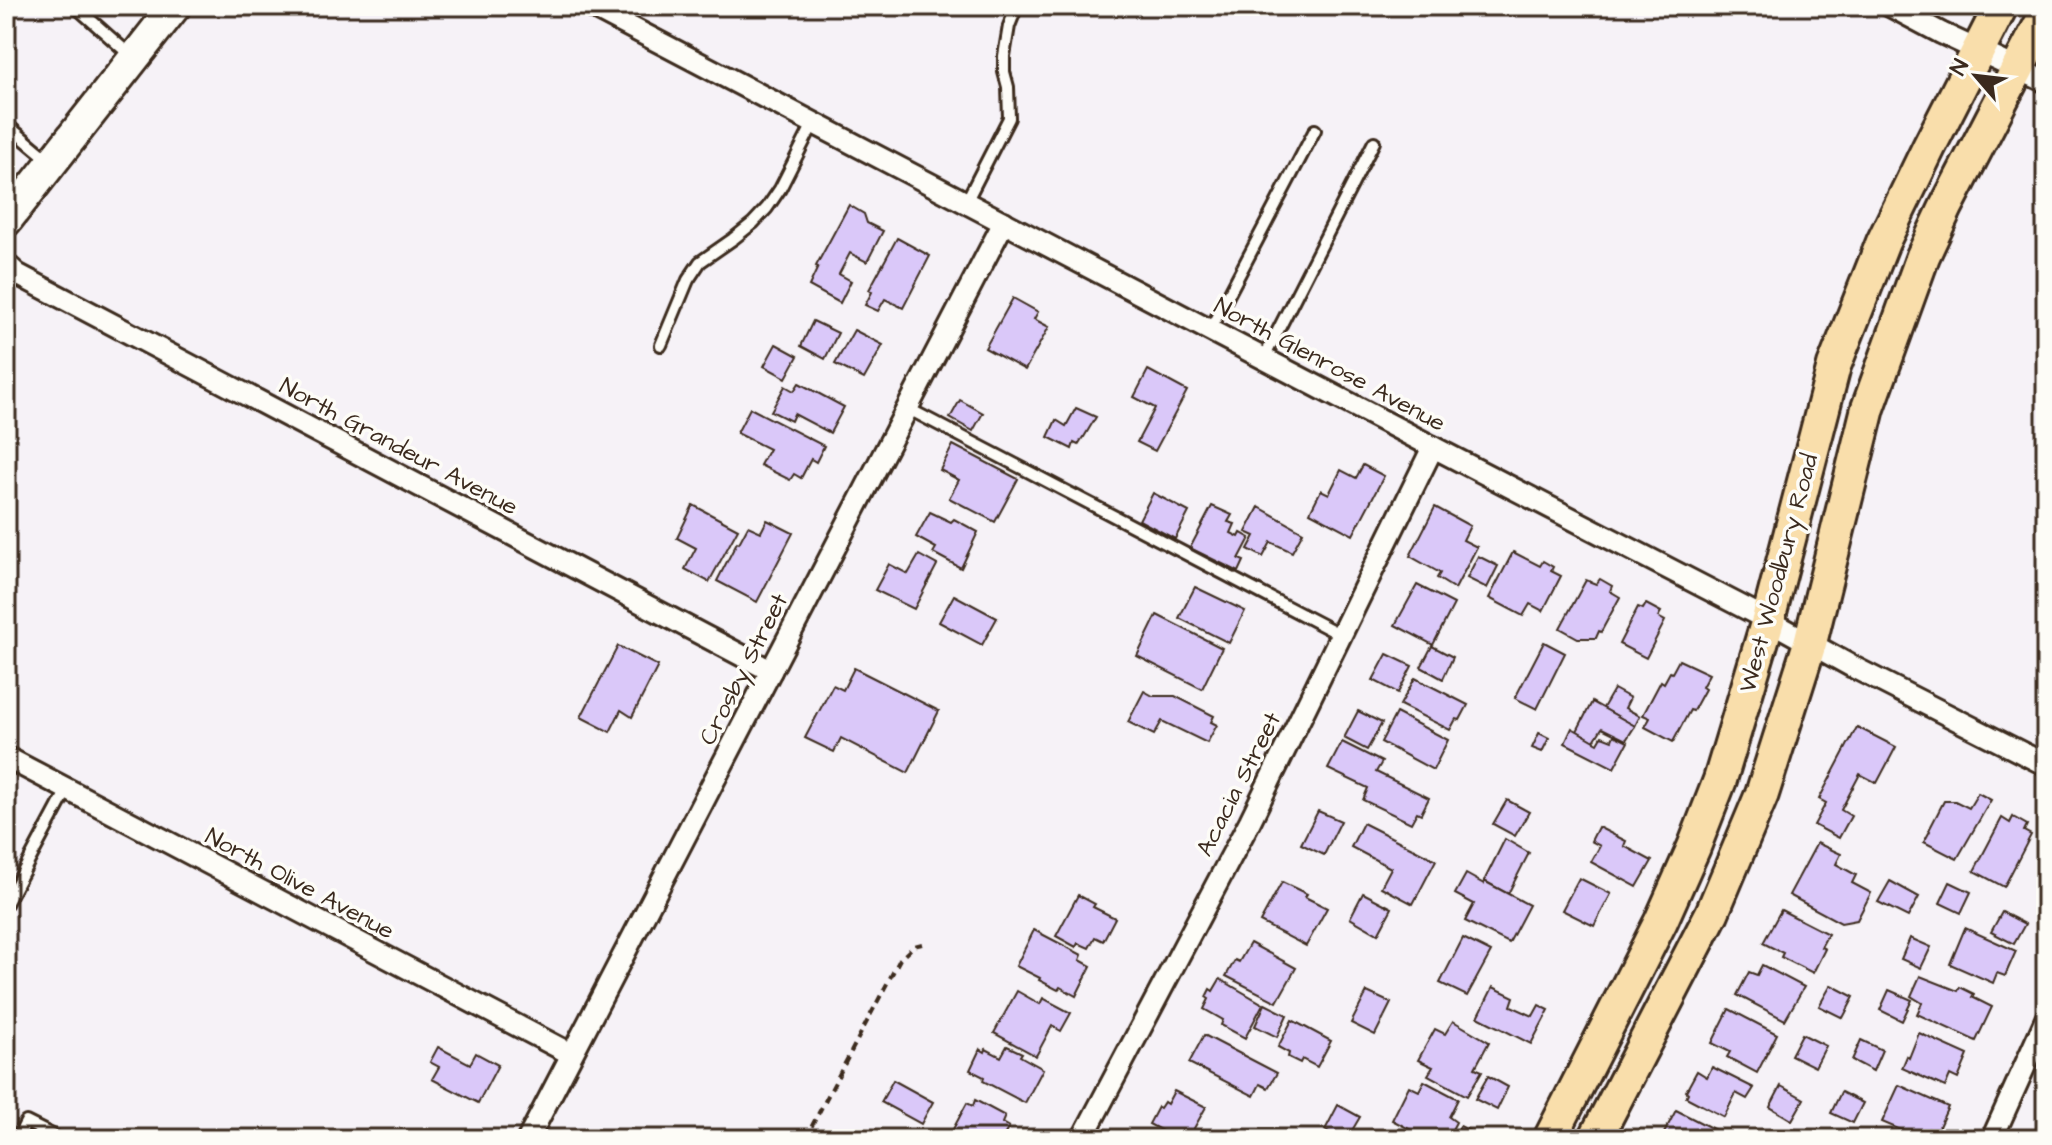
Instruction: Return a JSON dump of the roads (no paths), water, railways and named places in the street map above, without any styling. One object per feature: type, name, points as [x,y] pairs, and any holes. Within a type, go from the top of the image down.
[{"type":"main road","name":"West Woodbury Road","points":[[1550,1139],[1661,921],[1694,847],[1720,780],[1768,620],[1834,366],[1883,242],[2001,6]]},
{"type":"main road","name":"West Woodbury Road","points":[[1595,1139],[1712,913],[1762,794],[1810,643],[1868,408],[1923,256],[1946,207],[2032,75],[2046,14]]},
{"type":"street","points":[[6,221],[175,6]]},
{"type":"street","name":"North Glenrose Avenue","points":[[590,6],[2046,765]]},
{"type":"street","points":[[1890,6],[2032,75]]},
{"type":"street","name":"Crosby Street","points":[[528,1139],[1004,222]]},
{"type":"street","name":"North Grandeur Avenue","points":[[6,264],[17,274],[771,671]]},
{"type":"street","name":"Acacia Street","points":[[1082,1139],[1250,821],[1433,447]]},
{"type":"street","name":"North Olive Avenue","points":[[6,757],[571,1054]]},
{"type":"street","points":[[1992,1139],[2046,1019]]},
{"type":"lane","points":[[75,6],[135,59]]},
{"type":"lane","points":[[966,202],[1009,118],[1004,56],[1009,26],[1017,6]]},
{"type":"lane","points":[[661,345],[688,280],[700,262],[753,223],[767,208],[814,122]]},
{"type":"lane","points":[[6,124],[51,162]]},
{"type":"lane","points":[[1210,330],[1315,130]]},
{"type":"lane","points":[[1264,358],[1374,142]]},
{"type":"lane","points":[[907,408],[1341,635]]},
{"type":"lane","points":[[6,904],[67,790]]},
{"type":"lane","points":[[17,1139],[26,1122],[60,1139]]}]
